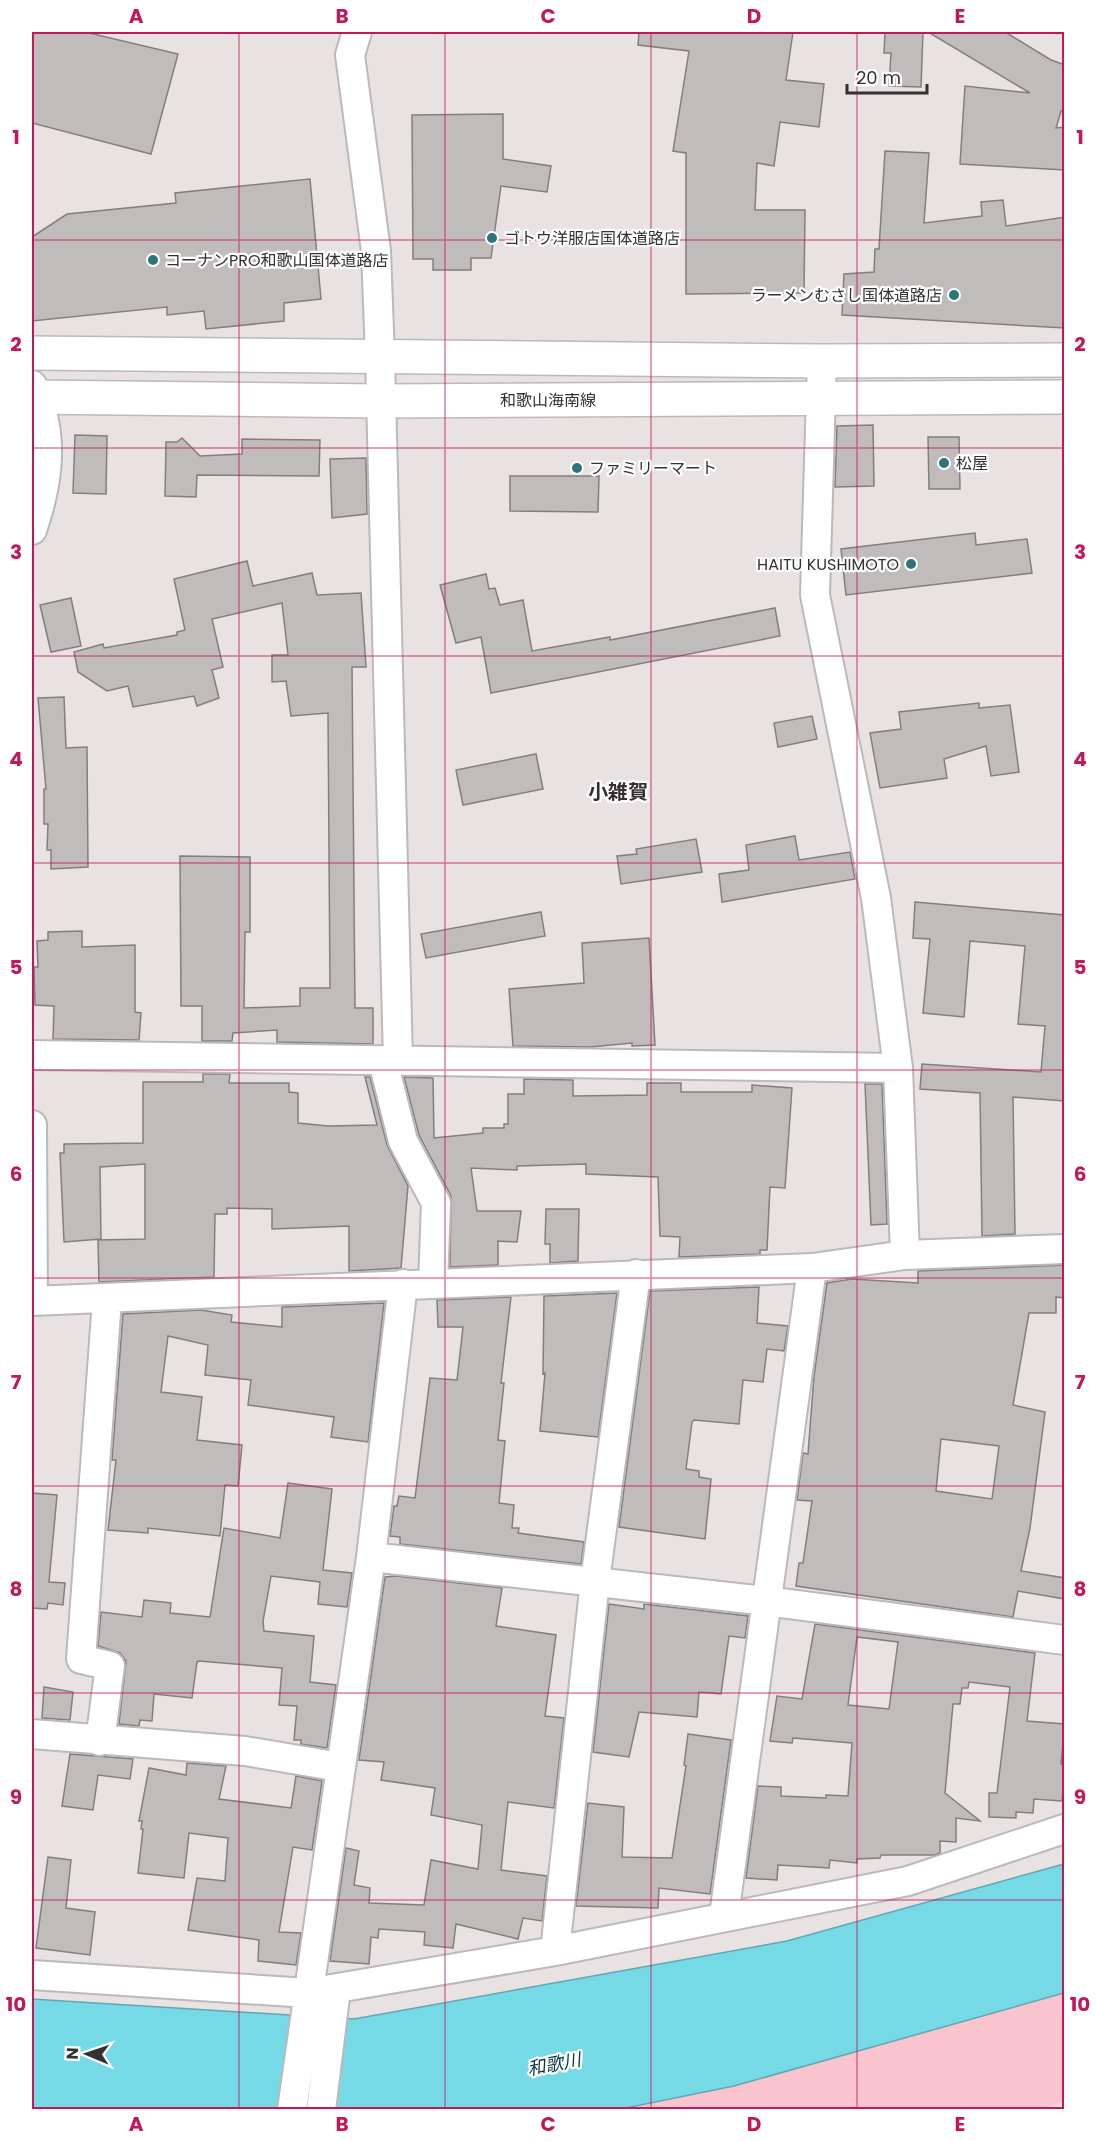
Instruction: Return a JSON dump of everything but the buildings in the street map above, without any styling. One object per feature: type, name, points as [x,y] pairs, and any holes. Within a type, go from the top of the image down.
[{"type":"main road","points":[[32,353],[822,361],[1065,360]]},
{"type":"main road","name":"和歌山海南線","points":[[34,393],[381,401],[1065,397]]},
{"type":"street","points":[[357,32],[350,55],[376,251],[380,357],[390,1061],[403,1141],[436,1203],[434,1283]]},
{"type":"street","points":[[822,361],[815,595],[876,898],[898,1068],[905,1256]]},
{"type":"street","points":[[32,530],[43,498],[49,458],[45,421],[34,393]]},
{"type":"street","points":[[32,1055],[898,1068]]},
{"type":"street","points":[[32,1125],[32,1301],[107,1300],[403,1284],[812,1268],[905,1256],[1065,1249]]},
{"type":"street","points":[[724,1916],[812,1268]]},
{"type":"street","points":[[555,1951],[596,1581],[636,1274]]},
{"type":"street","points":[[292,2109],[370,1557],[403,1284]]},
{"type":"street","points":[[100,1741],[110,1666],[81,1659],[107,1300]]},
{"type":"street","points":[[370,1557],[766,1600],[1065,1640]]},
{"type":"street","points":[[32,1734],[100,1741],[245,1750],[340,1767]]},
{"type":"street","points":[[32,1974],[306,2003],[335,2003],[555,1951],[908,1881],[1065,1830]]},
{"type":"street","points":[[321,2109],[335,2003]]},
{"type":"shaded area","points":[[1064,1993],[1064,2102],[1041,2109],[621,2110],[734,2086]]},
{"type":"water","name":"和歌川","points":[[1064,1864],[1064,1993],[734,2086],[621,2109],[32,2109],[32,1999],[354,2019],[787,1941]]},
{"type":"place","name":"ゴトウ洋服店国体道路店","points":[[492,238]]},
{"type":"place","name":"コーナンPRO和歌山国体道路店","points":[[153,260]]},
{"type":"place","name":"ラーメンむさし国体道路店","points":[[954,295]]},
{"type":"place","name":"松屋","points":[[944,463]]},
{"type":"place","name":"ファミリーマート","points":[[577,468]]},
{"type":"place","name":"HAITU KUSHIMOTO","points":[[911,564]]},
{"type":"district","name":"小雑賀","points":[[618,792]]}]
